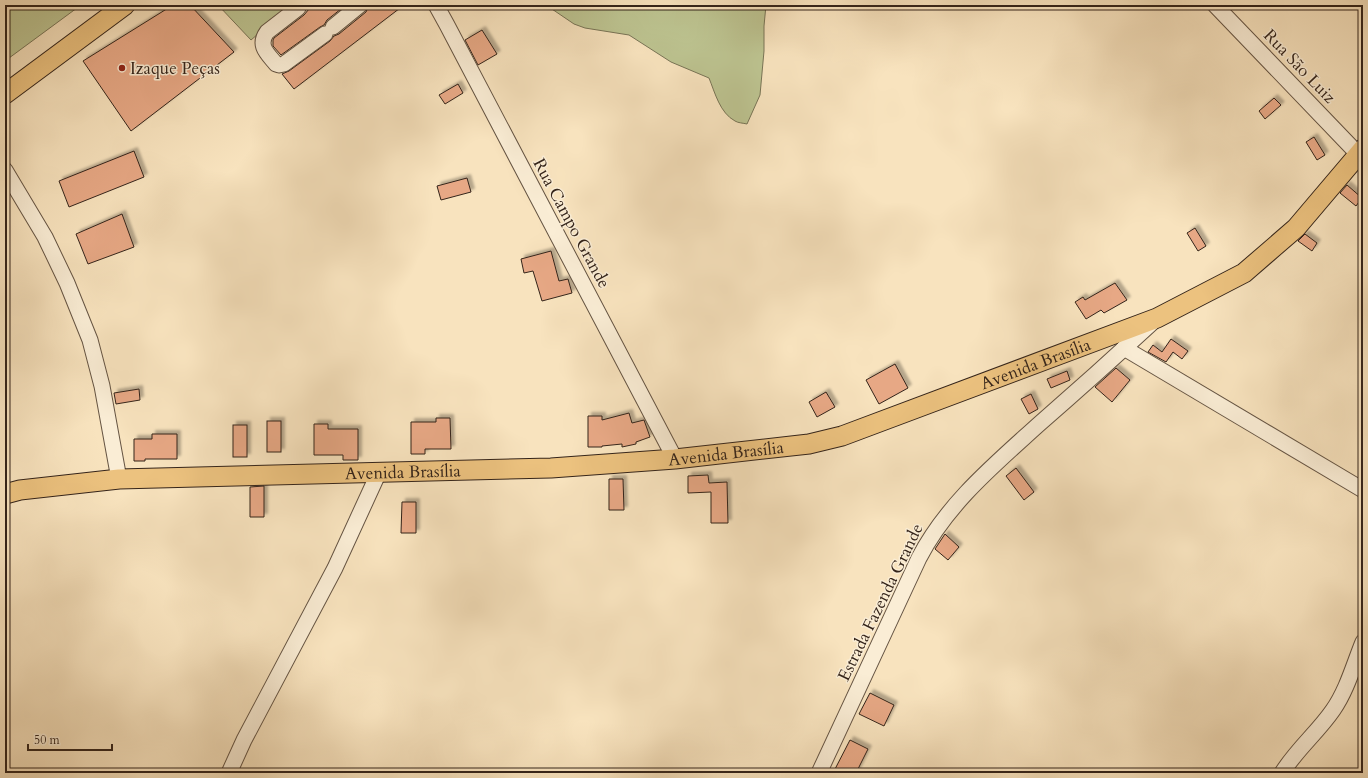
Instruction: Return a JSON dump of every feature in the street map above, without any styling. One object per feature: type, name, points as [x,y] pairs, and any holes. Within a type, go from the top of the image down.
[{"type":"main road","points":[[5,94],[125,5]]},
{"type":"main road","name":"Avenida Brasília","points":[[5,494],[20,490],[119,479],[551,468],[675,459],[809,444],[842,436],[1157,318],[1244,273],[1296,228],[1360,152]]},
{"type":"street","points":[[298,6],[263,37],[262,43],[264,50],[276,64],[284,64],[329,31],[360,5]]},
{"type":"street","name":"Rua Campo Grande","points":[[436,5],[448,24],[675,459]]},
{"type":"street","name":"Rua São Luiz","points":[[1215,5],[1360,152]]},
{"type":"street","points":[[5,170],[45,237],[67,283],[90,340],[102,386],[119,479]]},
{"type":"street","name":"Estrada Fazenda Grande","points":[[820,773],[928,541],[939,525],[956,503],[1005,455],[1157,318]]},
{"type":"street","points":[[1124,348],[1363,490]]},
{"type":"street","points":[[229,773],[244,740],[332,574],[379,472]]},
{"type":"street","points":[[1282,773],[1291,760],[1335,708],[1347,684],[1363,642]]},
{"type":"green space","points":[[5,5],[81,5],[5,61]]},
{"type":"green space","points":[[218,5],[291,5],[291,6],[251,40]]},
{"type":"green space","points":[[546,5],[766,5],[760,95],[747,124],[736,122],[725,113],[709,78],[671,62],[629,35],[585,28],[574,24]]},
{"type":"building","points":[[173,5],[190,5],[234,52],[131,131],[83,61]]},
{"type":"building","points":[[306,5],[346,5],[327,20],[324,25],[281,55],[273,46],[274,38],[304,15],[309,9]]},
{"type":"building","points":[[369,5],[404,5],[294,89],[282,74],[289,71],[330,41],[334,36],[339,34],[366,12]]},
{"type":"building","points":[[482,30],[497,54],[478,65],[465,40]]},
{"type":"building","points":[[458,84],[463,93],[445,104],[439,95]]},
{"type":"building","points":[[1274,98],[1281,105],[1265,119],[1259,111]]},
{"type":"building","points":[[1314,137],[1325,155],[1317,160],[1306,142]]},
{"type":"building","points":[[134,151],[144,177],[69,207],[59,181]]},
{"type":"building","points":[[467,178],[471,192],[441,200],[437,186]]},
{"type":"building","points":[[1347,185],[1362,198],[1356,206],[1340,193]]},
{"type":"building","points":[[122,214],[134,247],[88,264],[76,234]]},
{"type":"building","points":[[1195,228],[1206,246],[1198,251],[1187,233]]},
{"type":"building","points":[[1305,234],[1317,243],[1312,251],[1298,241]]},
{"type":"building","points":[[551,251],[559,281],[568,279],[572,293],[542,301],[533,271],[524,273],[521,259]]},
{"type":"building","points":[[1115,283],[1127,300],[1104,313],[1101,310],[1086,319],[1075,302],[1083,297],[1085,300]]},
{"type":"building","points":[[1171,339],[1188,351],[1182,359],[1173,352],[1166,362],[1148,352],[1153,345],[1162,352]]},
{"type":"building","points":[[895,364],[908,388],[879,404],[866,380]]},
{"type":"building","points":[[1116,368],[1130,380],[1112,402],[1095,387]]},
{"type":"building","points":[[1067,371],[1070,380],[1051,388],[1047,379]]},
{"type":"building","points":[[139,389],[140,400],[116,404],[114,393]]},
{"type":"building","points":[[826,392],[835,407],[817,417],[809,402]]},
{"type":"building","points":[[1031,394],[1038,409],[1029,414],[1021,399]]},
{"type":"building","points":[[629,413],[632,423],[644,420],[650,437],[636,442],[636,444],[622,447],[622,444],[602,447],[588,447],[588,416],[602,416],[602,420]]},
{"type":"building","points":[[436,418],[450,418],[451,449],[425,449],[425,454],[411,454],[411,422],[436,422]]},
{"type":"building","points":[[267,421],[281,421],[281,452],[267,452]]},
{"type":"building","points":[[314,424],[328,424],[328,429],[358,429],[358,460],[343,460],[343,455],[314,455]]},
{"type":"building","points":[[233,425],[247,425],[247,457],[233,457]]},
{"type":"building","points":[[152,434],[177,434],[177,459],[145,459],[145,461],[134,461],[134,439],[152,439]]},
{"type":"building","points":[[1016,468],[1034,492],[1024,500],[1006,476]]},
{"type":"building","points":[[708,475],[709,483],[727,482],[728,523],[711,523],[711,492],[688,493],[688,476]]},
{"type":"building","points":[[609,479],[623,479],[624,510],[609,510]]},
{"type":"building","points":[[264,486],[264,517],[250,517],[250,487]]},
{"type":"building","points":[[402,502],[416,502],[416,533],[401,533]]},
{"type":"building","points":[[945,534],[959,547],[948,560],[935,549]]},
{"type":"building","points":[[870,693],[894,705],[884,726],[859,714]]},
{"type":"building","points":[[850,740],[868,749],[856,773],[833,773]]},
{"type":"place","name":"Izaque Peças","points":[[122,68]]}]
